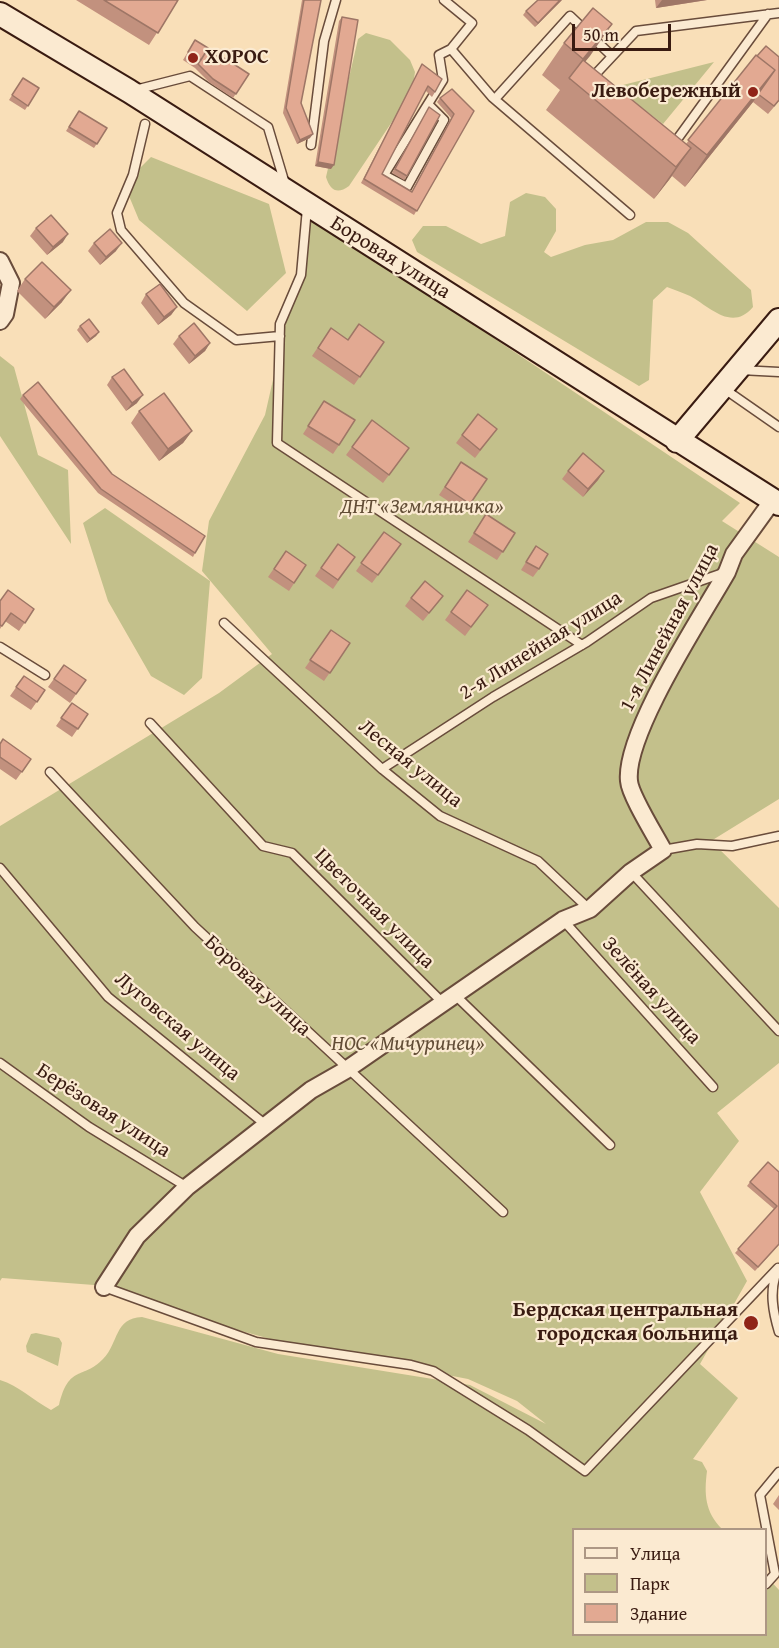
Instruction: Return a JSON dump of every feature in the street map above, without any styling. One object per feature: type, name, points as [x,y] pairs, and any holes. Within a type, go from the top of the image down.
[{"type":"street","name":"Боровая улица","points":[[0,14],[129,92],[776,502]]},
{"type":"street","points":[[0,261],[11,283],[4,314],[0,321]]},
{"type":"street","points":[[677,441],[779,320]]},
{"type":"street","name":"1-я Линейная улица","points":[[663,850],[629,783],[629,764],[644,717],[727,572],[734,554],[776,502]]},
{"type":"street","points":[[104,1287],[137,1236],[187,1187],[266,1125],[311,1090],[346,1070],[563,920],[590,909],[632,872],[663,850]]},
{"type":"lane","points":[[311,144],[324,40],[336,0]]},
{"type":"lane","points":[[428,104],[444,120],[407,187],[384,175],[428,104],[443,80],[439,55],[451,49],[472,23],[444,0]]},
{"type":"lane","points":[[582,88],[636,31],[779,13]]},
{"type":"lane","points":[[668,151],[768,14]]},
{"type":"lane","points":[[495,99],[570,16],[612,56]]},
{"type":"lane","points":[[451,49],[495,99],[630,215]]},
{"type":"lane","points":[[129,92],[190,76],[268,127],[288,193]]},
{"type":"lane","points":[[145,124],[133,175],[117,213],[121,230],[184,303],[236,340],[280,336]]},
{"type":"lane","points":[[307,205],[301,275],[280,324],[277,443],[582,645]]},
{"type":"lane","points":[[737,370],[779,372]]},
{"type":"lane","points":[[722,388],[779,427]]},
{"type":"lane","name":"2-я Линейная улица","points":[[382,769],[493,697],[582,645],[651,598],[727,572]]},
{"type":"lane","name":"Лесная улица","points":[[224,623],[382,769],[440,816],[538,861],[590,909]]},
{"type":"lane","points":[[0,647],[45,675]]},
{"type":"lane","name":"Цветочная улица","points":[[150,723],[263,846],[292,853],[610,1145]]},
{"type":"lane","name":"Боровая улица","points":[[50,772],[195,927],[346,1070],[503,1212]]},
{"type":"lane","points":[[663,850],[697,843],[732,846],[779,836]]},
{"type":"lane","name":"Луговская улица","points":[[0,868],[108,997],[266,1125]]},
{"type":"lane","points":[[632,872],[779,1031]]},
{"type":"lane","name":"Зелёная улица","points":[[563,920],[713,1087]]},
{"type":"lane","name":"Берёзовая улица","points":[[0,1063],[89,1127],[187,1187]]},
{"type":"lane","points":[[104,1287],[256,1342],[411,1365],[433,1371],[528,1430],[585,1471],[778,1267]]},
{"type":"lane","points":[[778,1267],[772,1288],[774,1317],[779,1332]]},
{"type":"lane","points":[[767,1528],[760,1495],[779,1472]]},
{"type":"lane","points":[[767,1528],[777,1576]]},
{"type":"green space","points":[[366,33],[390,40],[410,60],[415,72],[412,92],[349,186],[338,191],[332,188],[326,177],[358,39]]},
{"type":"green space","points":[[714,62],[663,124],[615,87]]},
{"type":"green space","points":[[151,157],[269,204],[286,273],[247,311],[139,220],[124,184]]},
{"type":"green space","points":[[526,193],[545,197],[556,209],[556,231],[544,252],[551,257],[585,245],[613,240],[646,222],[668,222],[688,233],[751,290],[753,307],[745,314],[729,317],[713,311],[690,296],[667,287],[653,300],[649,380],[639,386],[417,252],[412,240],[423,226],[446,226],[481,244],[505,236],[510,202]]},
{"type":"green space","name":"НОС «Мичуринец»","points":[[307,213],[740,503],[722,521],[779,557],[779,799],[711,841],[779,908],[779,1063],[717,1113],[739,1141],[700,1192],[747,1281],[700,1364],[738,1398],[693,1459],[702,1462],[707,1471],[707,1502],[712,1516],[721,1528],[572,1528],[572,1636],[767,1636],[767,1577],[779,1590],[779,1648],[0,1648],[0,1380],[20,1389],[51,1410],[59,1405],[67,1383],[77,1374],[103,1359],[118,1332],[126,1322],[133,1318],[142,1317],[278,1354],[470,1385],[546,1424],[517,1401],[468,1379],[292,1345],[209,1322],[94,1285],[2,1278],[0,1281],[0,826],[219,693],[272,654],[202,571],[209,521],[265,415],[302,252]]},
{"type":"green space","points":[[0,356],[14,367],[38,455],[68,470],[71,544],[0,436]]},
{"type":"green space","points":[[105,508],[210,581],[202,678],[184,695],[151,676],[108,601],[83,523]]},
{"type":"green space","points":[[31,1334],[59,1338],[62,1343],[58,1366],[27,1352],[26,1346]]},
{"type":"building","points":[[104,0],[178,0],[158,33]]},
{"type":"building","points":[[304,0],[321,0],[301,103],[313,134],[300,140],[286,108]]},
{"type":"building","points":[[538,0],[560,0],[538,23],[526,11]]},
{"type":"building","points":[[593,8],[612,24],[583,59],[564,43]]},
{"type":"building","points":[[342,17],[358,20],[334,165],[318,162]]},
{"type":"building","points":[[195,40],[208,48],[201,60],[188,52]]},
{"type":"building","points":[[766,46],[779,57],[779,100],[774,106],[758,94],[775,70],[757,56]]},
{"type":"building","points":[[206,52],[226,59],[249,74],[236,94],[213,79],[198,64]]},
{"type":"building","points":[[756,55],[775,70],[707,155],[688,140]]},
{"type":"building","points":[[583,60],[691,148],[676,167],[569,78]]},
{"type":"building","points":[[422,64],[442,79],[435,92],[428,86],[382,174],[412,192],[454,114],[440,98],[452,89],[474,111],[417,211],[364,179]]},
{"type":"building","points":[[23,78],[39,88],[28,106],[12,95]]},
{"type":"building","points":[[429,107],[440,115],[407,176],[395,169]]},
{"type":"building","points":[[79,111],[107,128],[97,144],[69,127]]},
{"type":"building","points":[[51,215],[68,234],[53,247],[36,228]]},
{"type":"building","points":[[110,229],[122,243],[106,257],[94,243]]},
{"type":"building","points":[[42,262],[71,290],[54,307],[25,279]]},
{"type":"building","points":[[160,284],[177,307],[164,317],[146,294]]},
{"type":"building","points":[[89,319],[99,332],[90,339],[80,326]]},
{"type":"building","points":[[194,323],[210,343],[195,356],[179,336]]},
{"type":"building","points":[[359,324],[384,342],[360,377],[318,348],[331,328],[348,340]]},
{"type":"building","points":[[124,369],[143,395],[132,403],[112,377]]},
{"type":"building","points":[[38,382],[112,474],[205,536],[195,553],[101,489],[23,395]]},
{"type":"building","points":[[164,393],[192,431],[168,449],[139,411]]},
{"type":"building","points":[[324,401],[355,420],[339,445],[308,426]]},
{"type":"building","points":[[478,414],[497,429],[480,450],[462,435]]},
{"type":"building","points":[[372,420],[409,448],[389,475],[352,447]]},
{"type":"building","points":[[583,453],[604,471],[588,489],[568,471]]},
{"type":"building","points":[[461,462],[487,479],[470,504],[445,487]]},
{"type":"building","points":[[486,514],[515,533],[503,552],[474,533]]},
{"type":"building","points":[[384,532],[401,544],[378,575],[361,563]]},
{"type":"building","points":[[338,544],[355,557],[338,580],[321,568]]},
{"type":"building","points":[[536,546],[548,554],[539,569],[526,562]]},
{"type":"building","points":[[286,551],[306,565],[294,583],[274,569]]},
{"type":"building","points":[[425,581],[443,596],[429,613],[411,598]]},
{"type":"building","points":[[8,590],[34,609],[25,623],[11,613],[2,626],[0,625],[0,601]]},
{"type":"building","points":[[467,590],[488,605],[471,627],[451,612]]},
{"type":"building","points":[[331,630],[350,643],[330,673],[310,660]]},
{"type":"building","points":[[64,665],[86,680],[76,694],[54,679]]},
{"type":"building","points":[[24,676],[45,690],[37,702],[16,687]]},
{"type":"building","points":[[72,703],[88,714],[78,729],[61,718]]},
{"type":"building","points":[[3,739],[31,759],[22,772],[0,757],[0,744]]},
{"type":"building","points":[[768,1162],[779,1172],[779,1244],[758,1267],[738,1249],[777,1206],[750,1182]]},
{"type":"place","name":"ХОРОС","points":[[193,58]]},
{"type":"place","name":"Левобережный","points":[[753,92]]},
{"type":"place","name":"Бердская центральная городская больница","points":[[751,1323]]},
{"type":"park label","name":"ДНТ «Земляничка»","points":[[422,508]]}]
